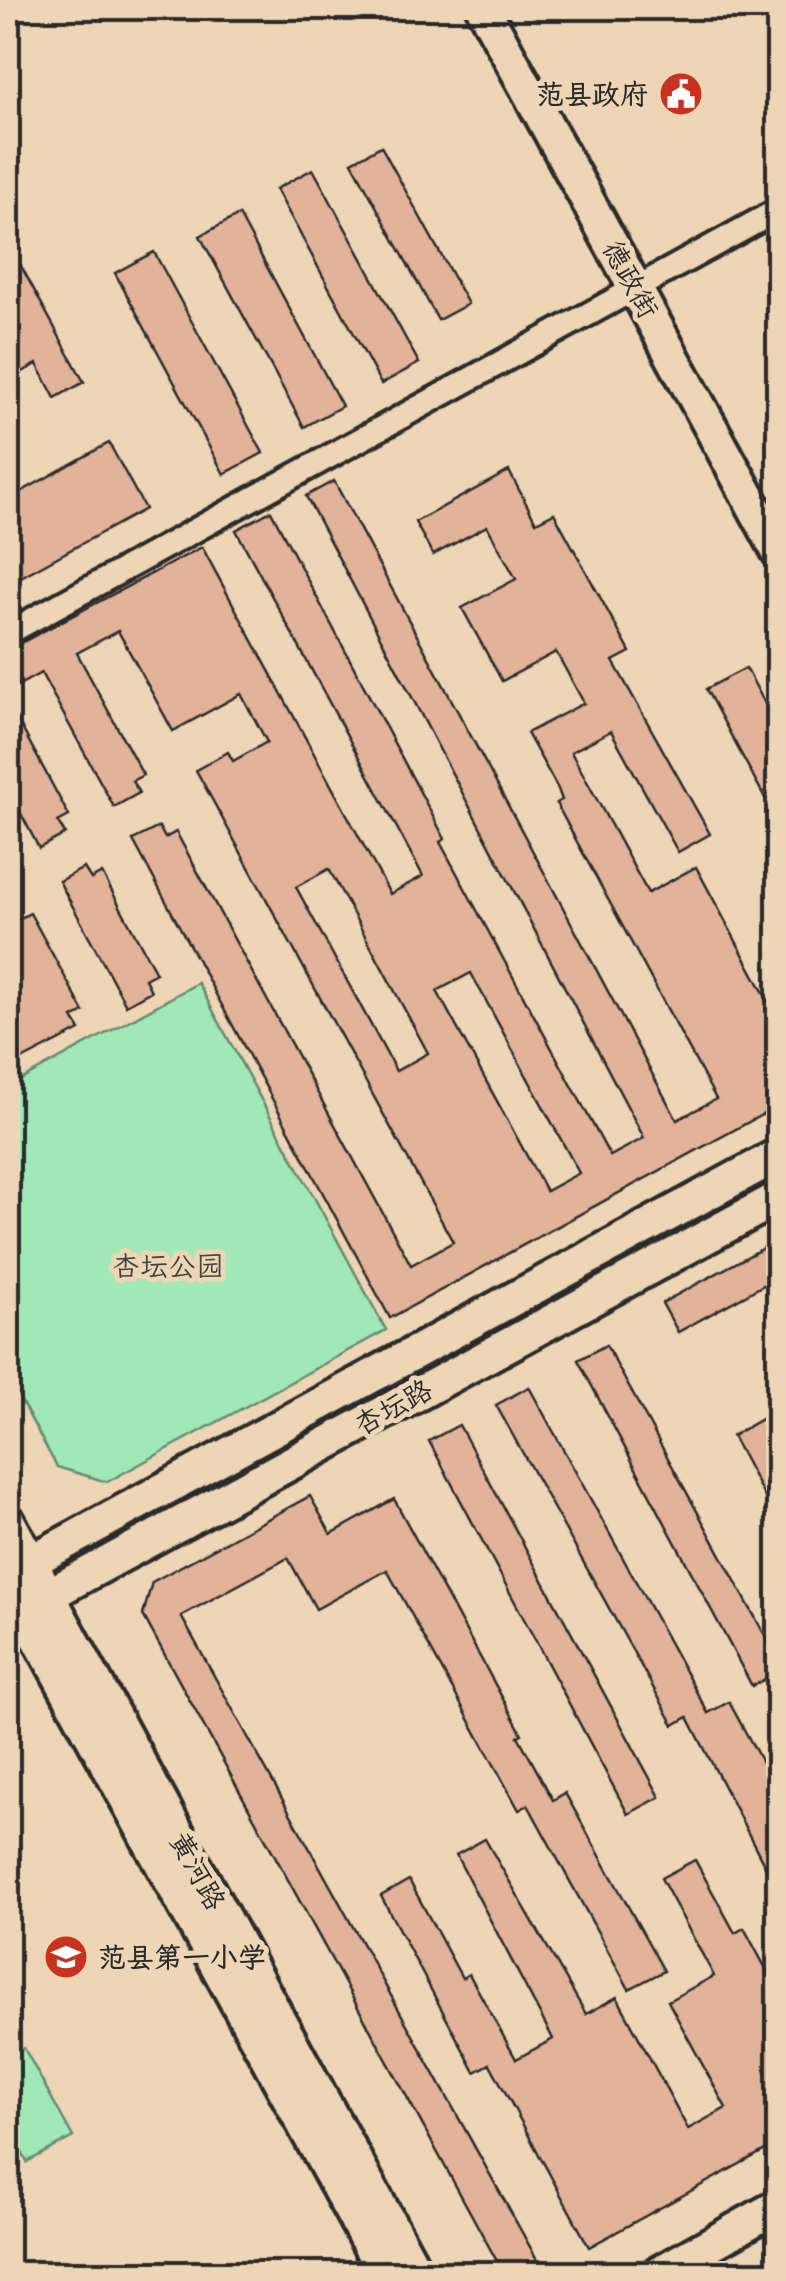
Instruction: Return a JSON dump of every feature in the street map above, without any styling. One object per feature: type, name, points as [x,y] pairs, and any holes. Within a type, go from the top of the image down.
[{"type":"street","name":"德政街","points":[[483,8],[778,551]]},
{"type":"street","points":[[8,633],[778,210]]},
{"type":"street","name":"杏坛路","points":[[21,1589],[778,1154]]},
{"type":"street","name":"杏坛路","points":[[21,1589],[778,1198]]},
{"type":"street","name":"黄河路","points":[[8,1521],[21,1589],[385,2274]]},
{"type":"street","name":"黄河路","points":[[21,1589],[417,2274]]},
{"type":"street","points":[[657,2274],[778,2206]]},
{"type":"green space","name":"杏坛公园","points":[[198,983],[386,1330],[107,1482],[57,1467],[8,1377],[8,1087]]},
{"type":"green space","points":[[24,2048],[73,2137],[27,2162],[8,2126],[8,2058]]},
{"type":"building","points":[[381,146],[468,304],[438,320],[352,162]]},
{"type":"building","points":[[313,169],[419,363],[381,384],[276,189]]},
{"type":"building","points":[[239,215],[342,406],[304,427],[200,236]]},
{"type":"building","points":[[8,242],[84,382],[55,398],[37,364],[8,380]]},
{"type":"building","points":[[154,252],[263,453],[224,474],[115,273]]},
{"type":"building","points":[[109,443],[145,509],[8,584],[8,499]]},
{"type":"building","points":[[509,471],[536,522],[554,513],[630,652],[613,661],[710,834],[678,852],[611,731],[571,752],[648,893],[696,867],[778,1019],[778,1106],[390,1318],[133,840],[159,827],[165,838],[176,832],[411,1265],[453,1242],[196,770],[228,752],[233,761],[267,742],[241,694],[173,731],[118,631],[77,653],[143,775],[132,781],[139,793],[114,807],[41,673],[8,691],[8,650],[202,547],[390,894],[423,876],[236,530],[271,511],[445,839],[440,842],[610,1156],[644,1138],[306,496],[334,481],[677,1120],[716,1099],[556,803],[562,800],[558,789],[527,733],[584,703],[556,652],[502,681],[462,608],[516,579],[487,526],[433,555],[415,522]],"holes":[[[329,869],[428,1053],[396,1071],[296,887]],[[471,973],[579,1173],[546,1191],[437,991]]]},
{"type":"building","points":[[746,668],[778,728],[778,822],[706,689]]},
{"type":"building","points":[[8,702],[69,816],[58,822],[65,834],[39,848],[8,789]]},
{"type":"building","points":[[84,868],[91,879],[102,873],[156,973],[145,979],[151,991],[126,1005],[59,881]]},
{"type":"building","points":[[30,913],[84,1012],[73,1018],[80,1030],[8,1067],[8,925]]},
{"type":"building","points":[[778,1240],[778,1277],[678,1332],[662,1303]]},
{"type":"building","points":[[606,1345],[778,1659],[778,1672],[752,1686],[578,1360]]},
{"type":"building","points":[[529,1387],[708,1713],[729,1702],[776,1788],[768,1792],[778,1811],[778,1891],[688,1717],[674,1725],[496,1405]]},
{"type":"building","points":[[763,1418],[778,1446],[778,1522],[732,1436]]},
{"type":"building","points":[[459,1425],[660,1797],[628,1814],[429,1441]]},
{"type":"building","points":[[310,1496],[331,1534],[394,1499],[522,1734],[518,1736],[553,1800],[565,1793],[664,1971],[629,1989],[528,1805],[519,1810],[387,1570],[316,1609],[288,1558],[181,1616],[545,2274],[504,2274],[143,1615],[152,1582]]},
{"type":"building","points":[[485,1839],[586,2014],[617,1997],[688,2129],[726,2108],[668,2001],[714,1976],[661,1878],[695,1860],[735,1933],[744,1928],[778,1991],[778,2143],[589,2247],[490,2064],[475,2072],[381,1896],[409,1880],[462,1978],[469,1974],[516,2059],[553,2039],[456,1855]]},
{"type":"place","name":"范县政府","points":[[681,94]]},
{"type":"place","name":"范县第一小学","points":[[66,1957]]}]
